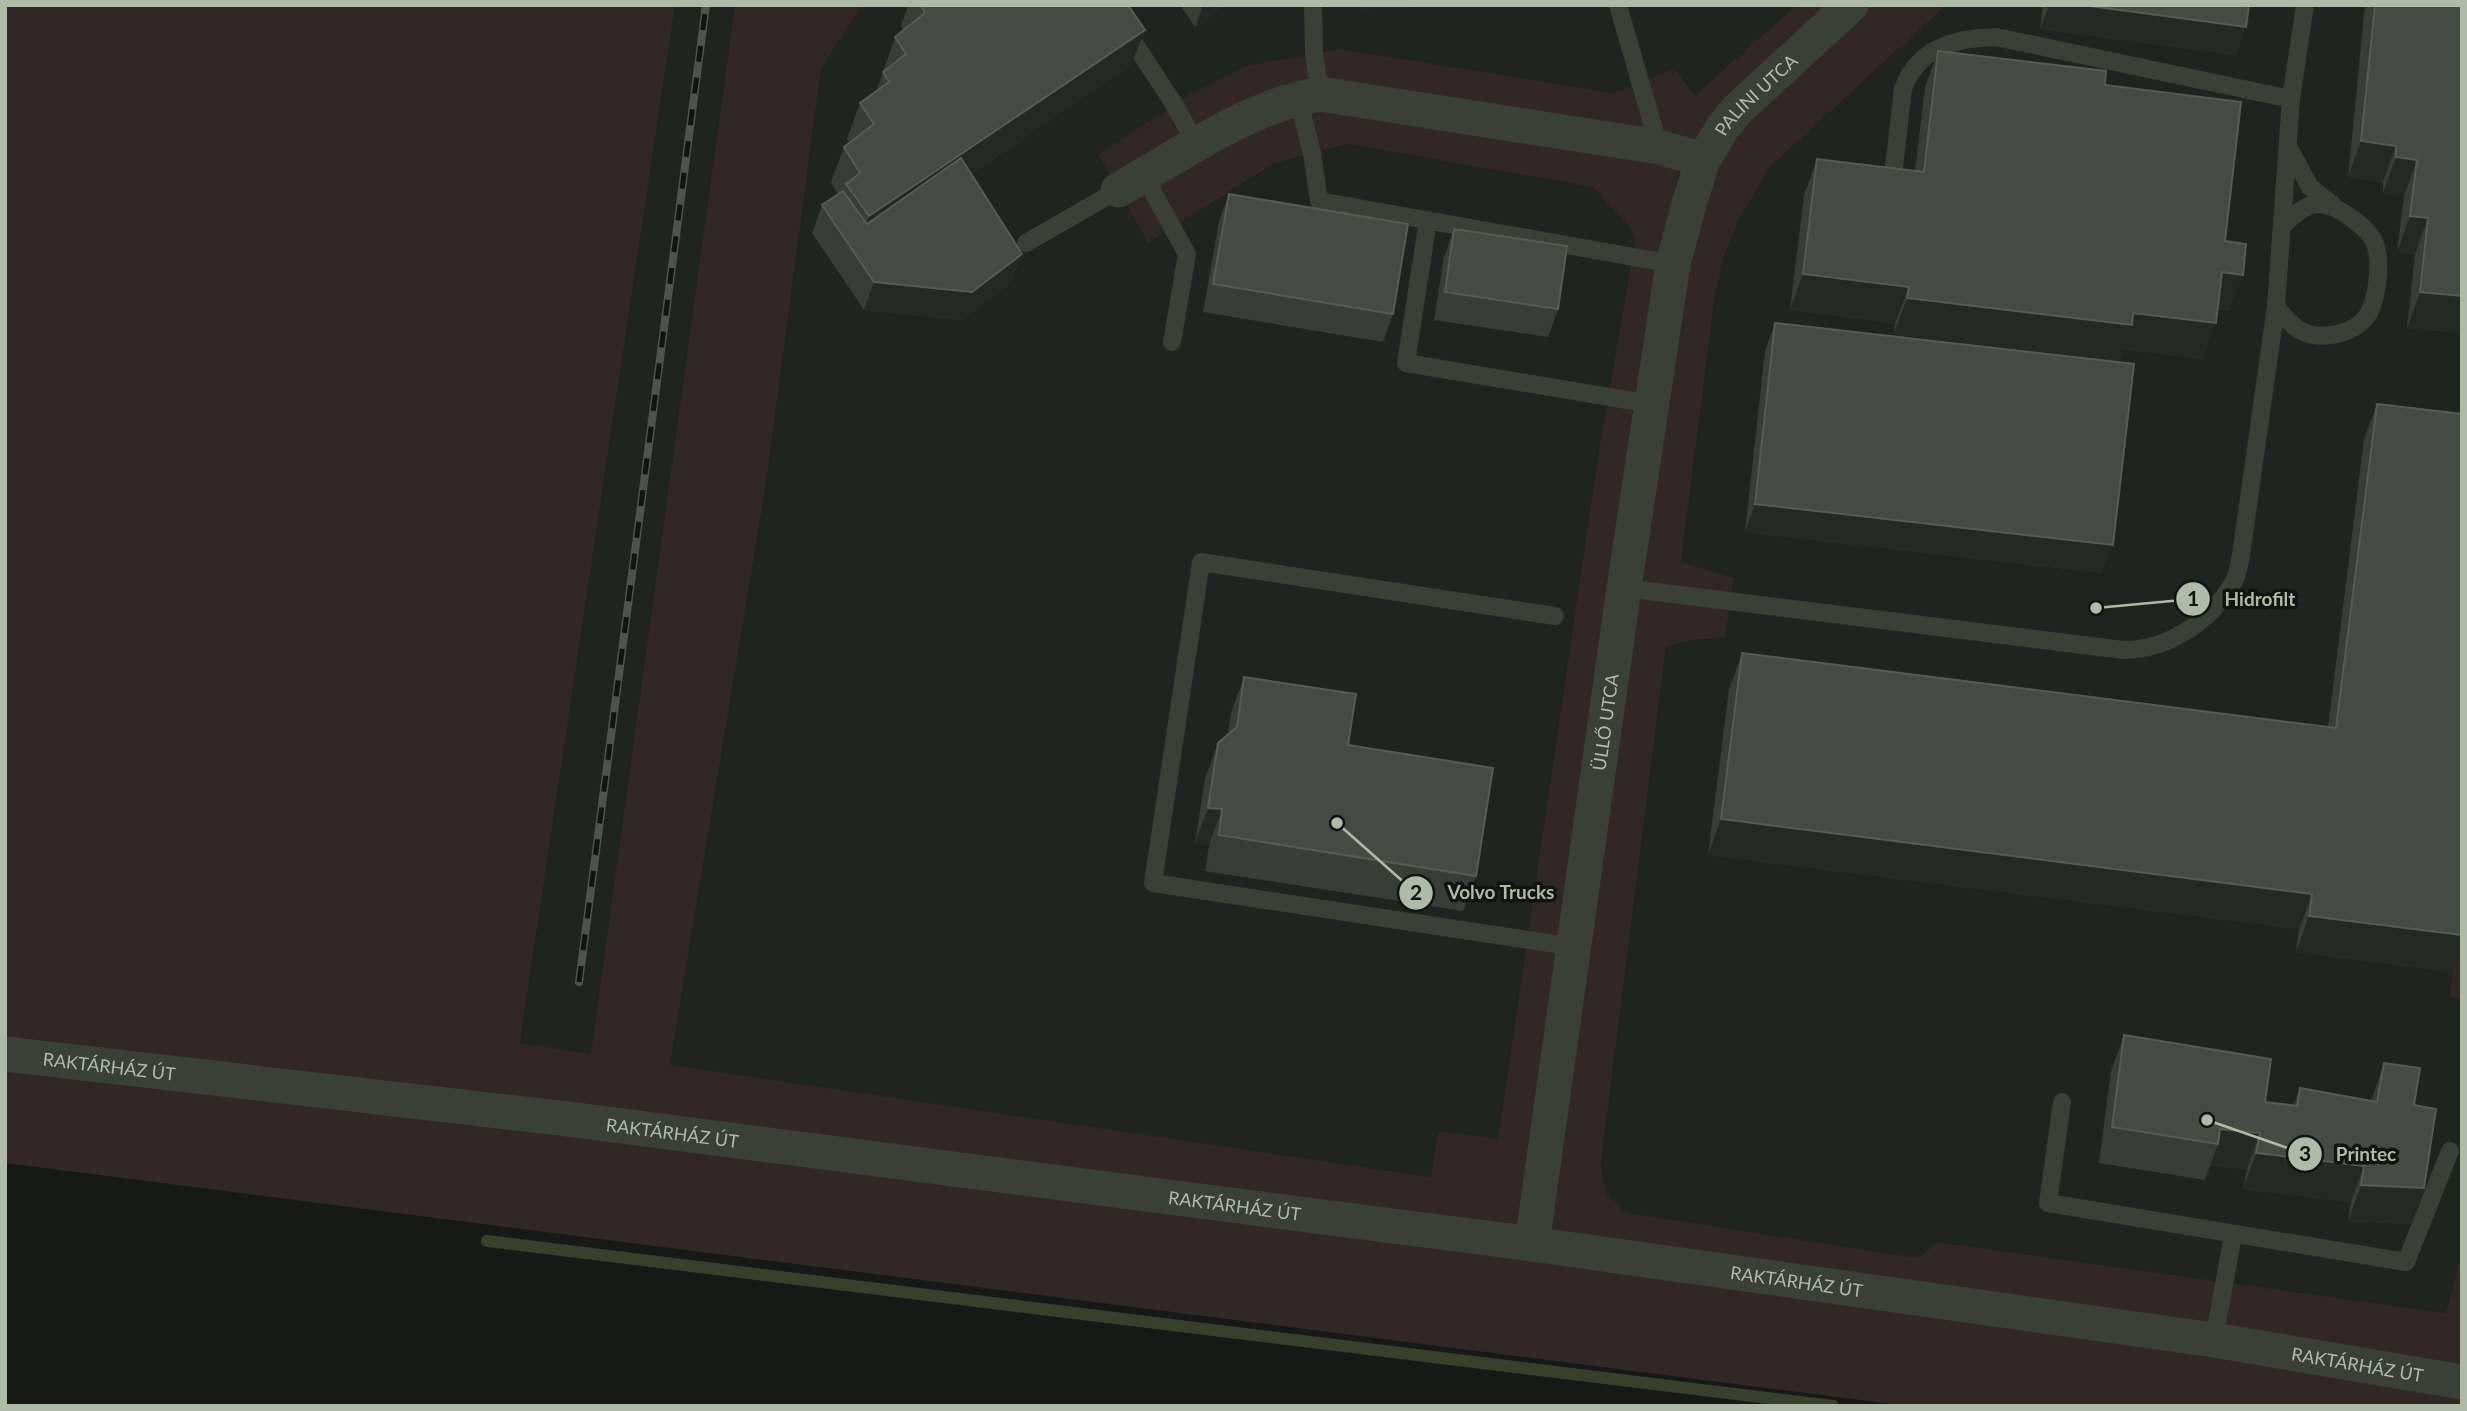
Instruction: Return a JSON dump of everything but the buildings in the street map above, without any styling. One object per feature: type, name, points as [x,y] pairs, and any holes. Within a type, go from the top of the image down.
[{"type":"street","name":"PALINI UTCA","points":[[1689,204],[1703,160],[1723,127],[1737,110],[1851,5]]},
{"type":"street","points":[[1131,183],[1225,129],[1309,96],[1659,147],[1703,160]]},
{"type":"street","name":"ÜLLŐ UTCA","points":[[1532,1244],[1651,404],[1673,264],[1689,204]]},
{"type":"street","name":"RAKTÁRHÁZ ÚT","points":[[5,1054],[568,1119],[1532,1244],[2214,1340],[2462,1382]]},
{"type":"lane","points":[[1109,5],[1172,101],[1197,145]]},
{"type":"lane","points":[[1313,5],[1314,54],[1309,96],[1312,153],[1319,201],[1673,264]]},
{"type":"lane","points":[[1618,5],[1659,147]]},
{"type":"lane","points":[[1624,588],[2123,650],[2151,647],[2199,623],[2235,579],[2241,555],[2276,306],[2291,99],[2305,5]]},
{"type":"lane","points":[[1892,185],[1903,89],[1907,77],[1936,48],[1964,39],[1997,37],[2291,99]]},
{"type":"lane","points":[[2276,306],[2300,331],[2327,336],[2343,332],[2366,317],[2373,304],[2376,288],[2378,252],[2372,238],[2362,226],[2335,208],[2311,187],[2288,145]]},
{"type":"lane","points":[[1027,243],[1131,183],[1187,254],[1172,342]]},
{"type":"lane","points":[[2283,225],[2301,208],[2311,204],[2321,203],[2335,208]]},
{"type":"lane","points":[[1427,220],[1406,362],[1651,404]]},
{"type":"lane","points":[[1555,615],[1201,562],[1153,883],[1575,947]]},
{"type":"lane","points":[[2062,1102],[2048,1203],[2406,1262],[2450,1151]]},
{"type":"lane","points":[[2214,1340],[2233,1235]]},
{"type":"shaded area","points":[[5,5],[675,5],[520,1043],[591,1054],[735,5],[862,5],[821,69],[766,484],[670,1065],[1431,1177],[1438,1131],[1498,1139],[1598,456],[1635,240],[1628,224],[1592,187],[1347,144],[1273,164],[1148,243],[1098,154],[1191,94],[1245,66],[1341,49],[1615,93],[1674,68],[1695,95],[1796,5],[1946,5],[1770,167],[1738,221],[1724,256],[1715,296],[1681,562],[1734,578],[1725,638],[1691,640],[1666,647],[1601,1163],[1607,1193],[1614,1203],[1629,1213],[1918,1258],[1937,1242],[2446,1313],[2462,1252],[2462,1406],[1908,1406],[5,1163]]},
{"type":"shaded area","points":[[675,5],[735,5],[592,1054],[520,1044]]},
{"type":"shaded area","points":[[862,5],[1796,5],[1695,95],[1674,68],[1615,93],[1341,49],[1245,66],[1191,94],[1098,154],[1148,243],[1274,164],[1347,144],[1592,187],[1628,224],[1635,240],[1598,456],[1498,1140],[1432,1177],[670,1066],[766,484],[821,69]]},
{"type":"shaded area","points":[[1946,5],[2462,5],[2462,904],[2449,997],[2462,999],[2462,1252],[2446,1313],[1937,1242],[1918,1258],[1629,1213],[1611,1202],[1604,1188],[1601,1163],[1666,646],[1691,640],[1725,638],[1734,578],[1681,562],[1715,296],[1724,256],[1738,221],[1770,167]]},
{"type":"shaded area","points":[[2462,904],[2462,999],[2449,997]]},
{"type":"waterway","points":[[487,1241],[1833,1406]]},
{"type":"railway","points":[[579,982],[706,5]]},
{"type":"place","name":"Hidrofilt","points":[[2096,608]]},
{"type":"place","name":"Volvo Trucks","points":[[1337,823]]},
{"type":"place","name":"Printec","points":[[2207,1120]]}]
